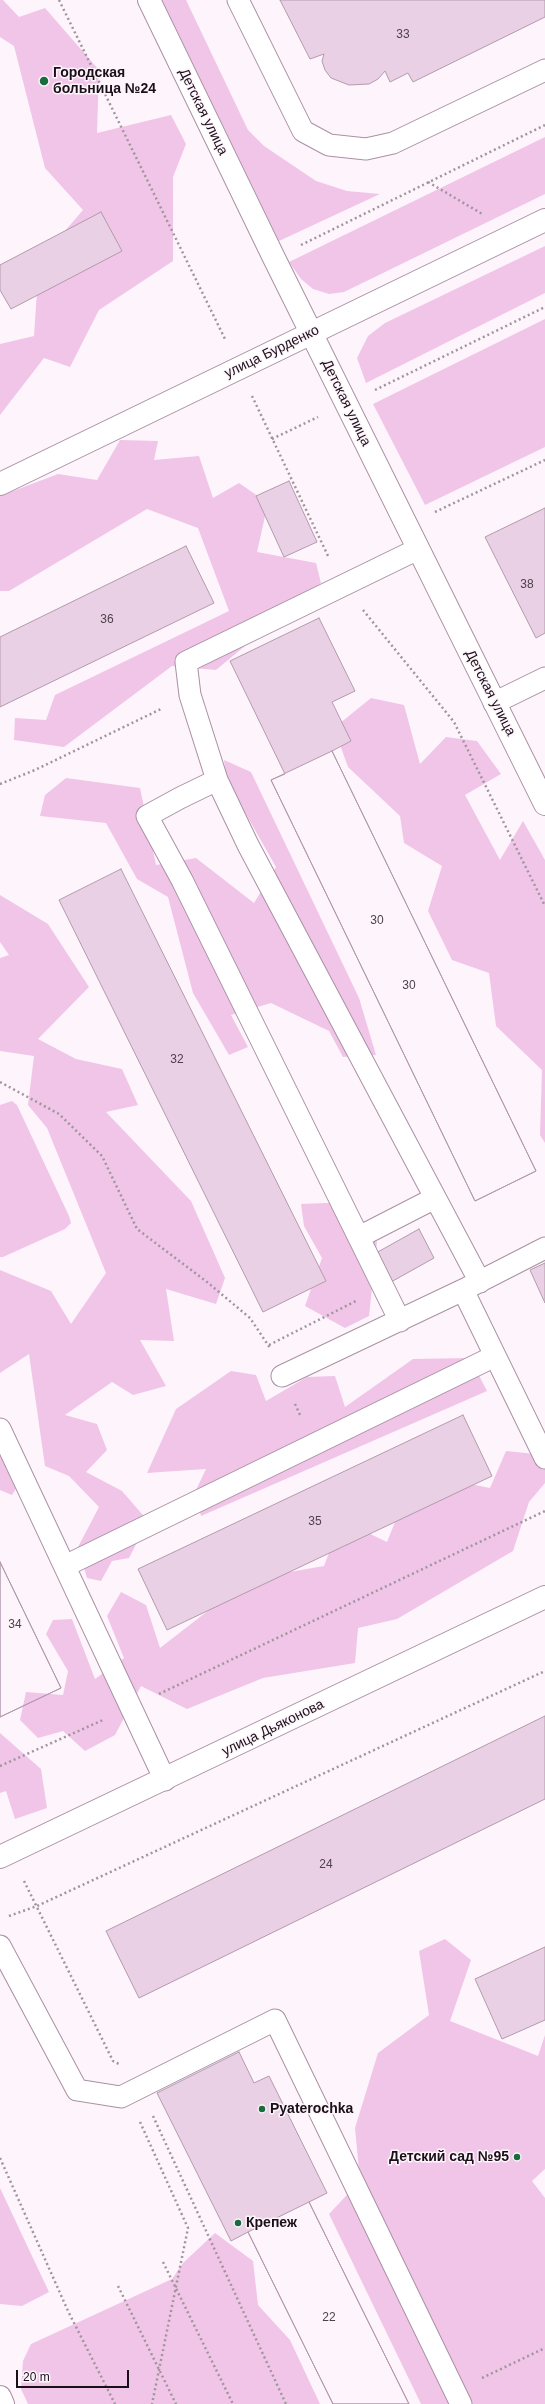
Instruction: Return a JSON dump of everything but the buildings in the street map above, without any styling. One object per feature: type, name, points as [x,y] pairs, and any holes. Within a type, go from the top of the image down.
[{"type":"street","name":"Детская улица","points":[[148,0],[406,526],[545,804]]},
{"type":"street","name":"улица Бурденко","points":[[0,484],[311,332],[545,220]]},
{"type":"street","name":"улица Дьяконова","points":[[0,1857],[165,1780],[545,1597]]},
{"type":"street","points":[[0,2397],[3,2404]]},
{"type":"lane","points":[[238,0],[303,131],[329,145],[366,149],[393,143],[545,70]]},
{"type":"lane","points":[[418,548],[186,662],[190,695],[217,780],[252,852],[435,1198],[471,1286],[495,1356],[545,1458]]},
{"type":"lane","points":[[494,703],[545,678]]},
{"type":"lane","points":[[217,780],[147,816],[182,880],[400,1321]]},
{"type":"lane","points":[[359,1237],[435,1198]]},
{"type":"lane","points":[[282,1376],[400,1321],[545,1248]]},
{"type":"lane","points":[[65,1566],[495,1356]]},
{"type":"lane","points":[[0,1428],[165,1780]]},
{"type":"lane","points":[[0,1946],[77,2090],[121,2096],[134,2091],[275,2020],[458,2397]]},
{"type":"path","points":[[59,0],[239,368],[271,439],[343,586],[454,722],[545,906]]},
{"type":"path","points":[[274,258],[545,125]]},
{"type":"path","points":[[271,439],[545,307]]},
{"type":"path","points":[[406,526],[545,460]]},
{"type":"path","points":[[0,784],[35,770],[190,695]]},
{"type":"path","points":[[0,1082],[59,1114],[75,1129],[102,1156],[137,1229],[207,1282],[250,1318],[269,1345],[313,1445]]},
{"type":"path","points":[[269,1345],[383,1287]]},
{"type":"path","points":[[0,1766],[132,1707],[545,1511]]},
{"type":"path","points":[[7,1916],[37,1906],[545,1671]]},
{"type":"path","points":[[22,1876],[113,2061],[134,2091],[286,2404]]},
{"type":"path","points":[[113,2061],[134,2072],[134,2091],[188,2228],[152,2404]]},
{"type":"path","points":[[0,2158],[68,2311],[115,2404]]},
{"type":"path","points":[[163,2262],[233,2404]]},
{"type":"path","points":[[118,2286],[176,2404]]},
{"type":"path","points":[[458,2397],[545,2348]]},
{"type":"shaded area","points":[[0,0],[3,0],[19,17],[45,8],[99,70],[97,133],[171,115],[186,144],[173,177],[173,261],[99,310],[70,367],[44,358],[0,415],[0,344],[34,336],[39,261],[83,210],[45,168],[14,46],[0,37]]},
{"type":"shaded area","points":[[162,0],[186,0],[248,130],[264,146],[316,181],[347,191],[380,194],[279,241]]},
{"type":"shaded area","points":[[545,137],[545,194],[344,292],[329,294],[313,289],[301,279],[289,262]]},
{"type":"shaded area","points":[[545,246],[545,293],[366,383],[357,358],[368,336],[385,323]]},
{"type":"shaded area","points":[[545,319],[545,447],[425,505],[373,404]]},
{"type":"shaded area","points":[[120,440],[158,441],[154,460],[199,456],[213,498],[239,483],[268,503],[257,552],[316,563],[321,583],[216,670],[172,666],[64,747],[14,740],[15,718],[46,720],[55,695],[229,611],[198,528],[147,509],[9,591],[0,591],[0,496],[58,474],[97,480]]},
{"type":"shaded area","points":[[371,698],[404,705],[420,764],[446,737],[477,741],[501,774],[465,795],[500,860],[523,821],[545,860],[545,1143],[540,1135],[542,1070],[496,1026],[489,973],[452,960],[428,911],[442,866],[404,843],[400,816],[348,767],[334,728]]},
{"type":"shaded area","points":[[224,760],[251,772],[359,998],[376,1055],[343,1057],[329,1031],[271,1003],[231,1015],[248,1047],[229,1055],[193,993],[168,897],[137,879],[106,823],[40,816],[45,795],[66,778],[140,788],[156,865],[196,858],[254,903],[276,867],[226,779]]},
{"type":"shaded area","points":[[0,895],[48,924],[89,987],[38,1039],[76,1059],[122,1069],[138,1105],[106,1112],[191,1201],[225,1278],[216,1304],[166,1289],[174,1341],[140,1340],[166,1386],[133,1395],[112,1382],[65,1415],[97,1424],[107,1450],[86,1472],[122,1491],[148,1521],[129,1558],[112,1561],[101,1581],[87,1578],[78,1547],[99,1507],[69,1476],[45,1466],[29,1354],[0,1373],[0,1270],[51,1291],[71,1324],[106,1273],[47,1128],[28,1105],[34,1056],[0,1051],[0,958],[9,955],[0,942]]},
{"type":"shaded area","points":[[12,1101],[17,1105],[71,1223],[65,1229],[0,1257],[0,1105]]},
{"type":"shaded area","points":[[350,1202],[377,1242],[369,1316],[345,1328],[305,1306],[322,1258],[304,1226],[301,1204]]},
{"type":"shaded area","points":[[470,1358],[487,1391],[201,1516],[195,1492],[206,1469],[147,1473],[176,1409],[231,1371],[256,1375],[266,1401],[307,1377],[335,1376],[345,1407],[413,1359]]},
{"type":"shaded area","points":[[0,1445],[27,1471],[12,1495],[0,1490]]},
{"type":"shaded area","points":[[506,1451],[545,1455],[545,1483],[529,1502],[513,1551],[397,1619],[358,1628],[355,1663],[263,1678],[187,1709],[141,1686],[115,1735],[85,1751],[63,1731],[38,1738],[20,1720],[26,1692],[63,1695],[68,1671],[46,1634],[53,1620],[72,1619],[95,1679],[124,1658],[107,1616],[121,1592],[146,1605],[160,1648],[249,1579],[324,1566],[333,1542],[364,1531],[387,1542],[401,1507],[460,1482],[490,1488]]},
{"type":"shaded area","points":[[0,1733],[41,1769],[47,1808],[15,1819],[6,1791],[0,1793]]},
{"type":"shaded area","points":[[445,1939],[471,1960],[450,2021],[538,2056],[545,2035],[545,2169],[532,2181],[545,2198],[545,2404],[421,2404],[329,2214],[360,2181],[355,2128],[378,2053],[429,2015],[419,1951]]},
{"type":"shaded area","points":[[0,2188],[49,2292],[22,2306],[0,2304]]},
{"type":"shaded area","points":[[215,2233],[253,2261],[258,2305],[290,2340],[320,2404],[28,2404],[21,2389],[23,2361],[31,2344],[172,2279],[183,2263]]},
{"type":"place","name":"Городская больница №24","points":[[44,81]]},
{"type":"place","name":"Pyaterochka","points":[[262,2109]]},
{"type":"place","name":"Детский сад №95","points":[[517,2157]]},
{"type":"place","name":"Крепеж","points":[[238,2223]]}]
